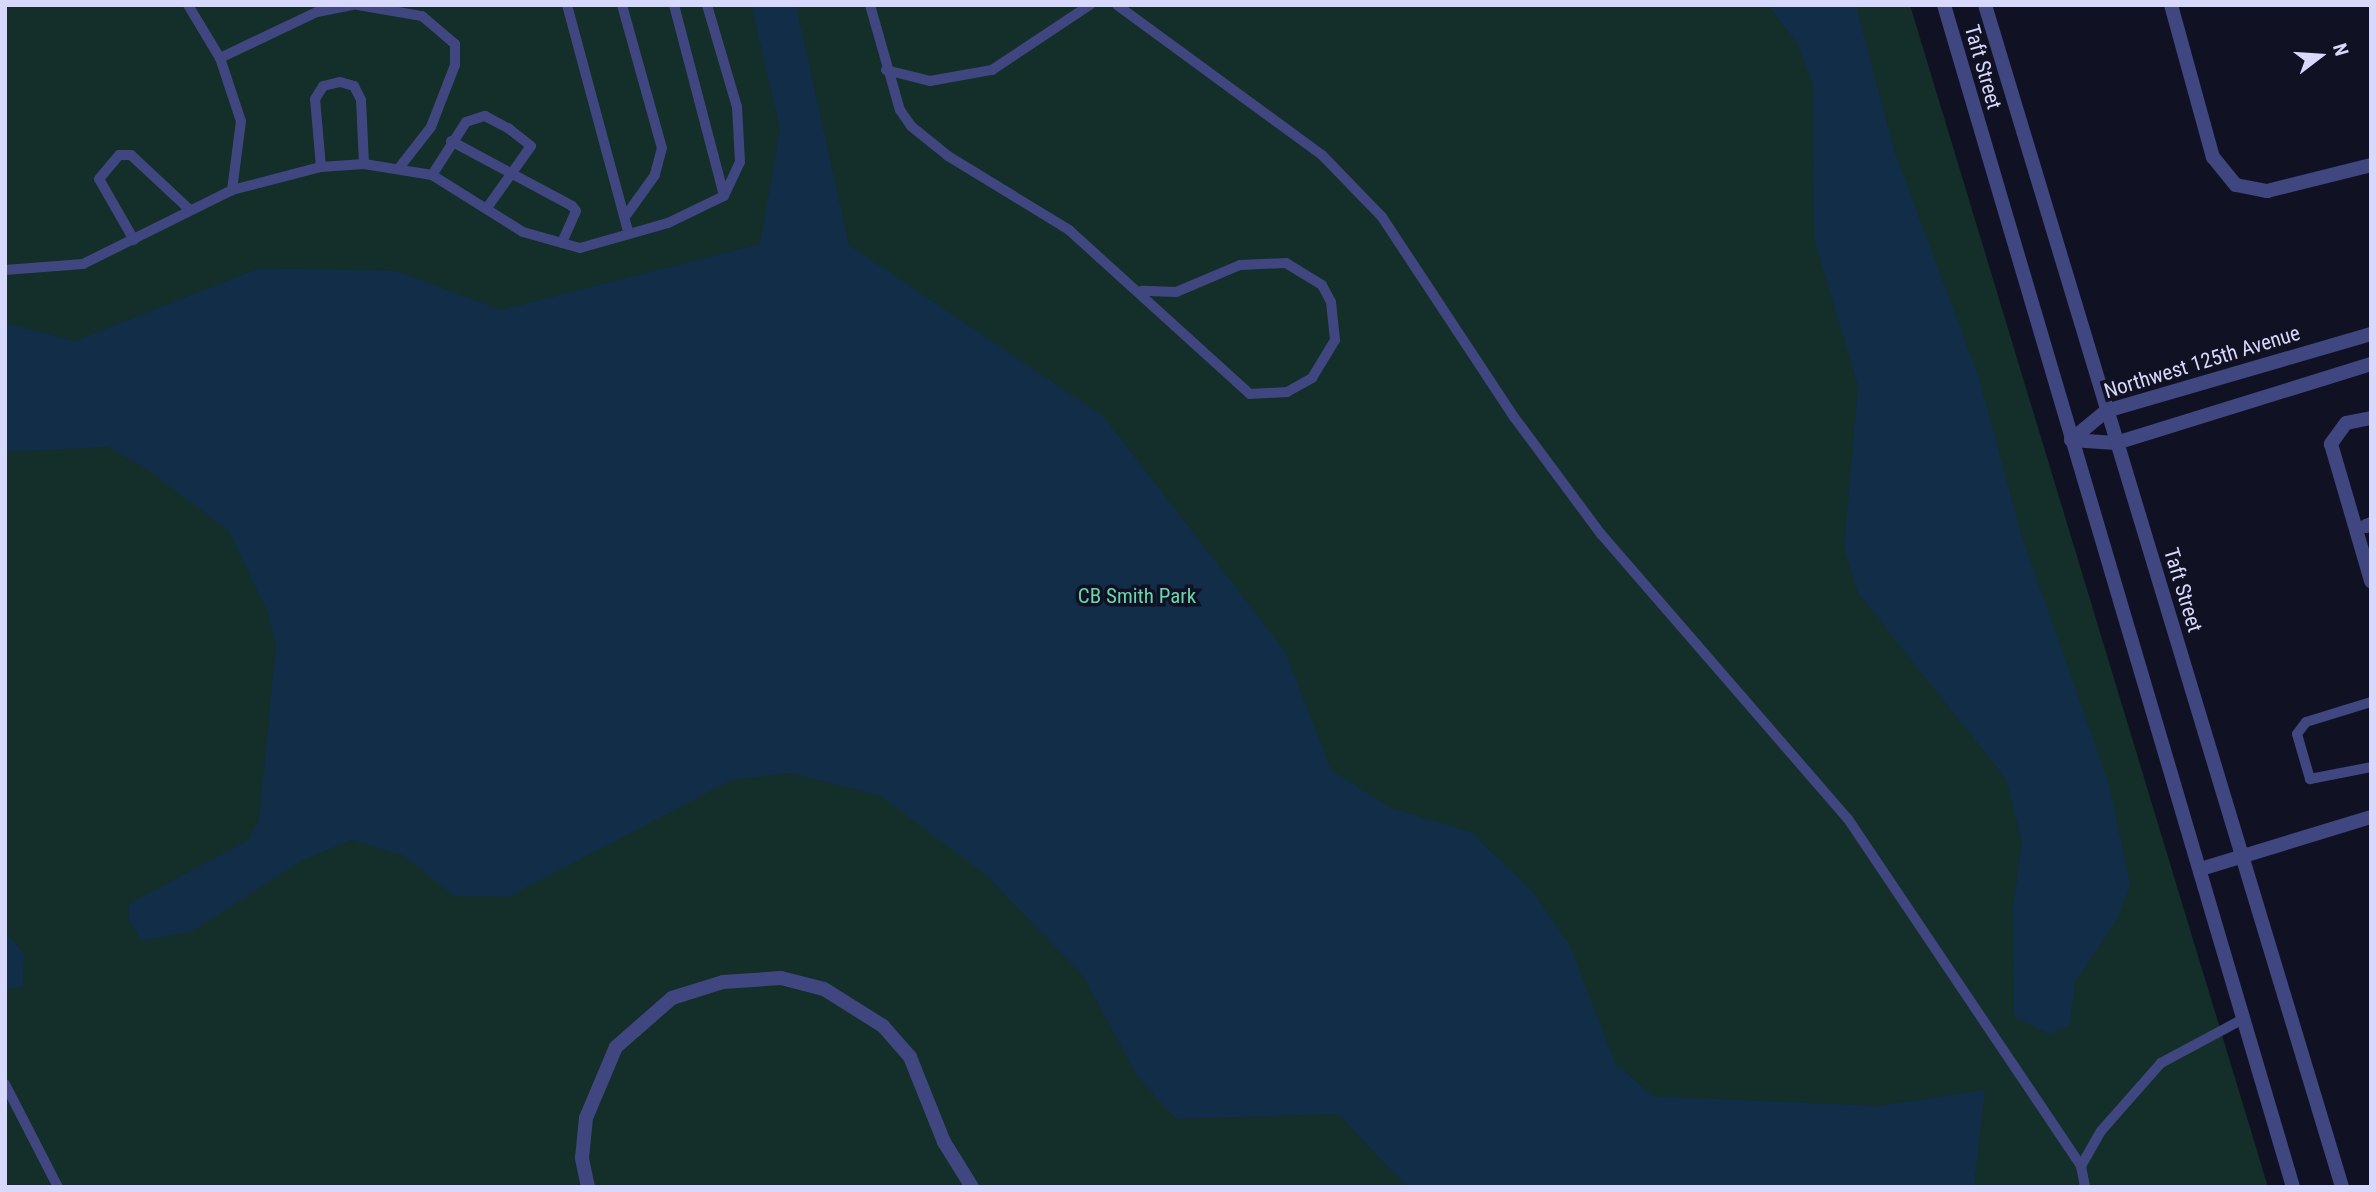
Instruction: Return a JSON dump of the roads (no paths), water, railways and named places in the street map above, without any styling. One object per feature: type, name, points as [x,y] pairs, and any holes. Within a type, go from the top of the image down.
[{"type":"street","name":"Taft Street","points":[[1944,5],[2071,440],[2204,868],[2293,1187]]},
{"type":"street","name":"Taft Street","points":[[1985,5],[2342,1187]]},
{"type":"street","points":[[2171,5],[2213,157],[2236,185],[2267,191],[2371,165]]},
{"type":"street","name":"Northwest 125th Avenue","points":[[2071,440],[2106,411],[2371,334]]},
{"type":"street","points":[[2071,440],[2116,443],[2371,363]]},
{"type":"street","points":[[2371,418],[2346,423],[2331,444],[2364,526],[2371,581]]},
{"type":"street","points":[[2204,868],[2371,817]]},
{"type":"street","points":[[587,1187],[582,1158],[586,1118],[616,1047],[672,998],[723,982],[782,978],[824,989],[883,1026],[910,1057],[944,1142],[972,1187]]},
{"type":"lane","points":[[188,5],[220,58],[241,121],[232,190]]},
{"type":"lane","points":[[220,58],[317,12],[356,5],[422,16],[455,44],[455,65],[431,127],[399,168]]},
{"type":"lane","points":[[567,5],[626,214],[629,234]]},
{"type":"lane","points":[[622,5],[662,148],[655,175],[626,214]]},
{"type":"lane","points":[[674,5],[724,196]]},
{"type":"lane","points":[[5,270],[83,264],[134,240],[189,209],[232,190],[321,167],[364,164],[432,175],[489,205],[523,232],[580,248],[629,234],[724,196],[740,162],[737,107],[707,5]]},
{"type":"lane","points":[[870,5],[887,71],[911,125],[948,156],[1069,230],[1142,291],[1154,310],[1250,394],[1287,392],[1312,378],[1335,340],[1331,302],[1322,285],[1286,262],[1240,265],[1176,292],[1142,291]]},
{"type":"lane","points":[[887,71],[930,81],[992,70],[1090,5]]},
{"type":"lane","points":[[1117,5],[1322,155],[1382,217],[1522,428],[1601,534],[1847,820],[2081,1166],[2085,1187]]},
{"type":"lane","points":[[321,167],[315,99],[323,86],[341,82],[354,86],[361,100],[364,164]]},
{"type":"lane","points":[[432,175],[451,141],[466,122],[485,116],[508,128],[531,146],[489,205]]},
{"type":"lane","points":[[451,141],[512,176],[545,187],[576,211],[562,243]]},
{"type":"lane","points":[[134,240],[99,179],[119,155],[137,160],[189,209]]},
{"type":"lane","points":[[2371,702],[2306,722],[2297,734],[2310,779],[2371,767]]},
{"type":"lane","points":[[2081,1166],[2101,1131],[2161,1063],[2245,1018]]},
{"type":"lane","points":[[5,1084],[58,1187]]},
{"type":"water","points":[[751,5],[796,5],[849,245],[1103,416],[1285,651],[1331,770],[1391,808],[1471,832],[1533,892],[1570,946],[1615,1063],[1653,1096],[1878,1106],[1985,1090],[1974,1187],[1407,1187],[1338,1114],[1176,1119],[1137,1076],[1084,977],[985,874],[881,796],[790,773],[732,780],[508,897],[454,896],[404,856],[352,840],[301,861],[193,931],[142,941],[129,921],[129,904],[248,840],[259,821],[276,644],[267,611],[228,530],[145,468],[107,447],[5,452],[5,323],[75,341],[260,268],[397,271],[501,310],[760,244],[780,129]]},
{"type":"water","points":[[1768,5],[1856,5],[1894,150],[1979,378],[2022,537],[2109,784],[2130,884],[2118,917],[2075,982],[2070,1025],[2049,1034],[2014,1017],[2013,909],[2022,842],[2006,779],[1858,593],[1844,548],[1858,386],[1814,238],[1813,84],[1797,43]]},
{"type":"water","points":[[5,932],[24,953],[23,987],[5,989]]},
{"type":"park label","name":"CB Smith Park","points":[[1137,596]]}]
